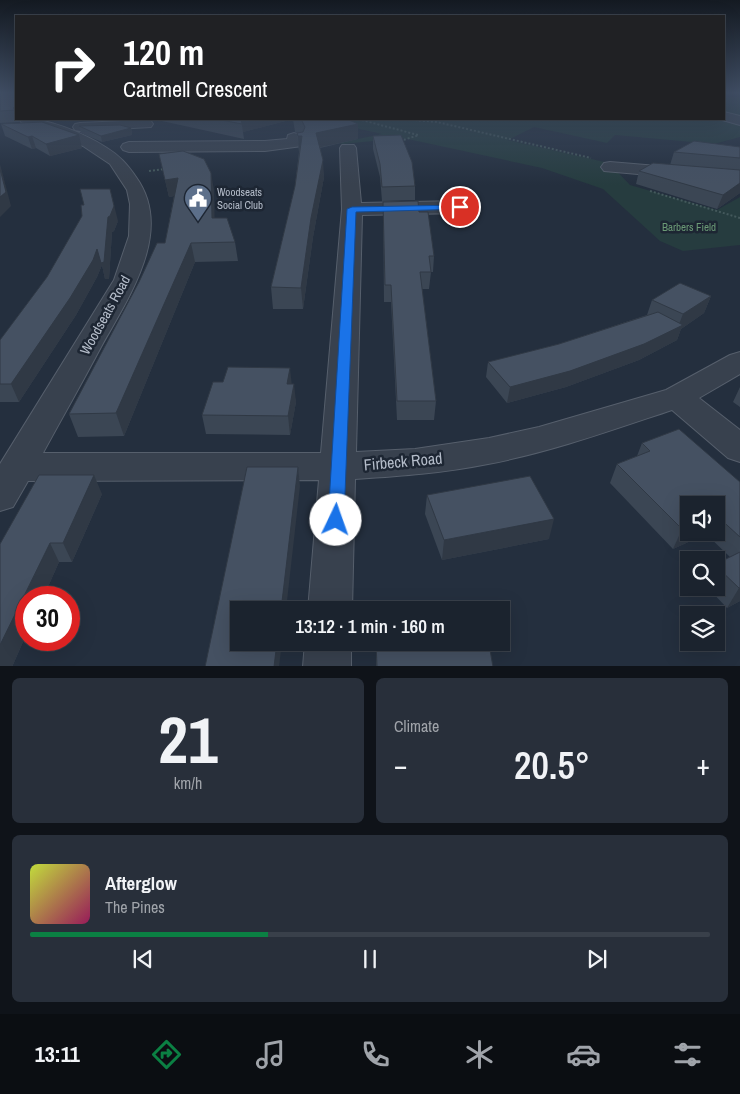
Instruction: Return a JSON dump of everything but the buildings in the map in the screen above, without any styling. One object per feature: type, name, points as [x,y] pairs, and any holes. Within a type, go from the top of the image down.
[{"type":"street","points":[[23,124],[135,137],[265,146],[296,143],[286,130],[234,136],[135,137]]},
{"type":"street","name":"Woodseats Road","points":[[0,496],[126,280],[136,254],[140,236],[140,204],[132,181],[135,137],[89,143],[50,128]]},
{"type":"street","points":[[331,601],[352,209],[348,148]]},
{"type":"street","points":[[610,167],[637,165],[740,178]]},
{"type":"street","points":[[352,209],[460,207]]},
{"type":"street","name":"Firbeck Road","points":[[18,466],[339,466],[415,462],[489,451],[540,440],[678,397],[740,361]]},
{"type":"street","points":[[678,397],[740,449]]},
{"type":"street","points":[[327,666],[328,651]]},
{"type":"path","points":[[374,123],[419,135],[403,140]]},
{"type":"path","points":[[442,123],[606,162],[610,167]]},
{"type":"path","points":[[646,190],[740,218]]},
{"type":"green space","name":"Barbers Field","points":[[333,123],[740,124],[740,137],[714,144],[615,135],[607,143],[534,127],[508,140],[609,163],[630,185],[717,210],[740,197],[740,245],[683,251],[660,241],[603,189],[542,168],[403,138],[338,143],[382,134]]},
{"type":"place","name":"Woodseats Social Club","points":[[198,222]]},
{"type":"route","points":[[336,520],[352,209],[460,207]]}]
